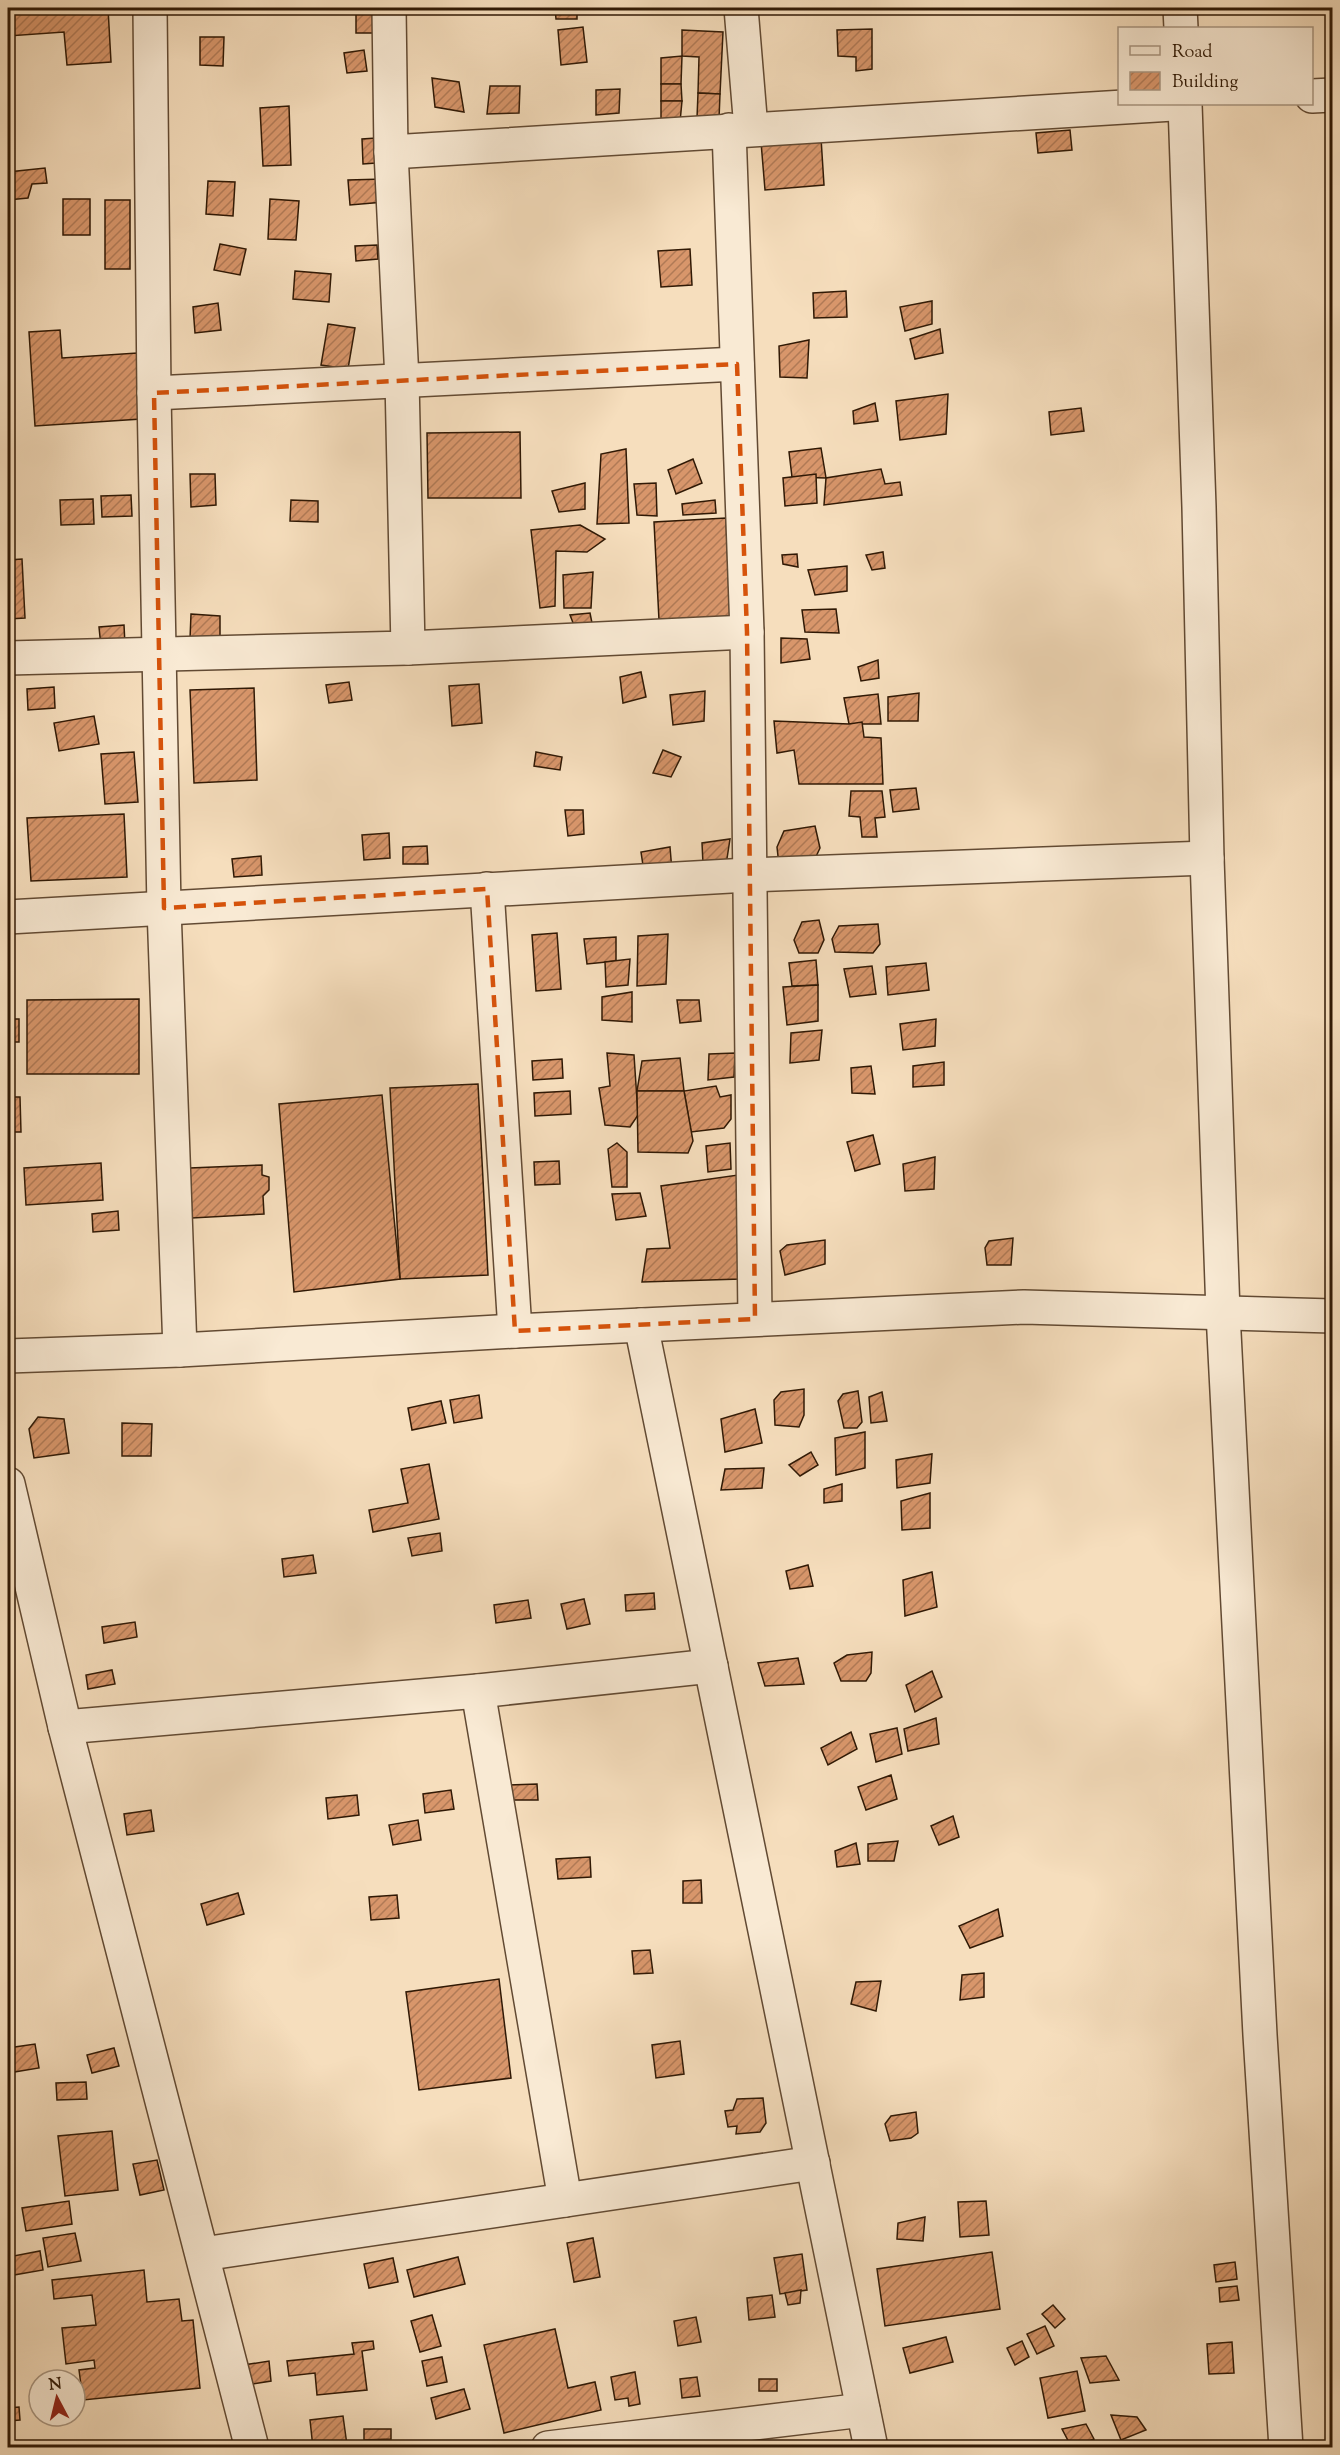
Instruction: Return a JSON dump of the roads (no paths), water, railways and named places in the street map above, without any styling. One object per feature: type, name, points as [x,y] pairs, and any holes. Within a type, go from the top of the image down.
[{"type":"street","points":[[150,8],[158,653],[164,908],[180,1350]]},
{"type":"street","points":[[389,8],[391,152],[402,380],[408,648]]},
{"type":"street","points":[[741,8],[737,364],[747,632],[748,875],[755,1319]]},
{"type":"street","points":[[1180,8],[1181,27]]},
{"type":"street","points":[[1313,96],[1332,95]]},
{"type":"street","points":[[391,152],[1156,105]]},
{"type":"street","points":[[1185,105],[1223,1313],[1260,2035],[1286,2448]]},
{"type":"street","points":[[154,393],[737,364]]},
{"type":"street","points":[[8,658],[408,648],[747,632]]},
{"type":"street","points":[[8,918],[748,875],[1207,858]]},
{"type":"street","points":[[488,889],[515,1331]]},
{"type":"street","points":[[8,1356],[180,1350],[515,1331],[1024,1307],[1332,1316]]},
{"type":"street","points":[[641,1325],[871,2448]]},
{"type":"street","points":[[8,1484],[65,1727],[252,2448]]},
{"type":"street","points":[[65,1727],[478,1690],[711,1666]]},
{"type":"street","points":[[478,1690],[565,2200]]},
{"type":"street","points":[[203,2254],[813,2163]]},
{"type":"street","points":[[548,2448],[863,2410]]}]
